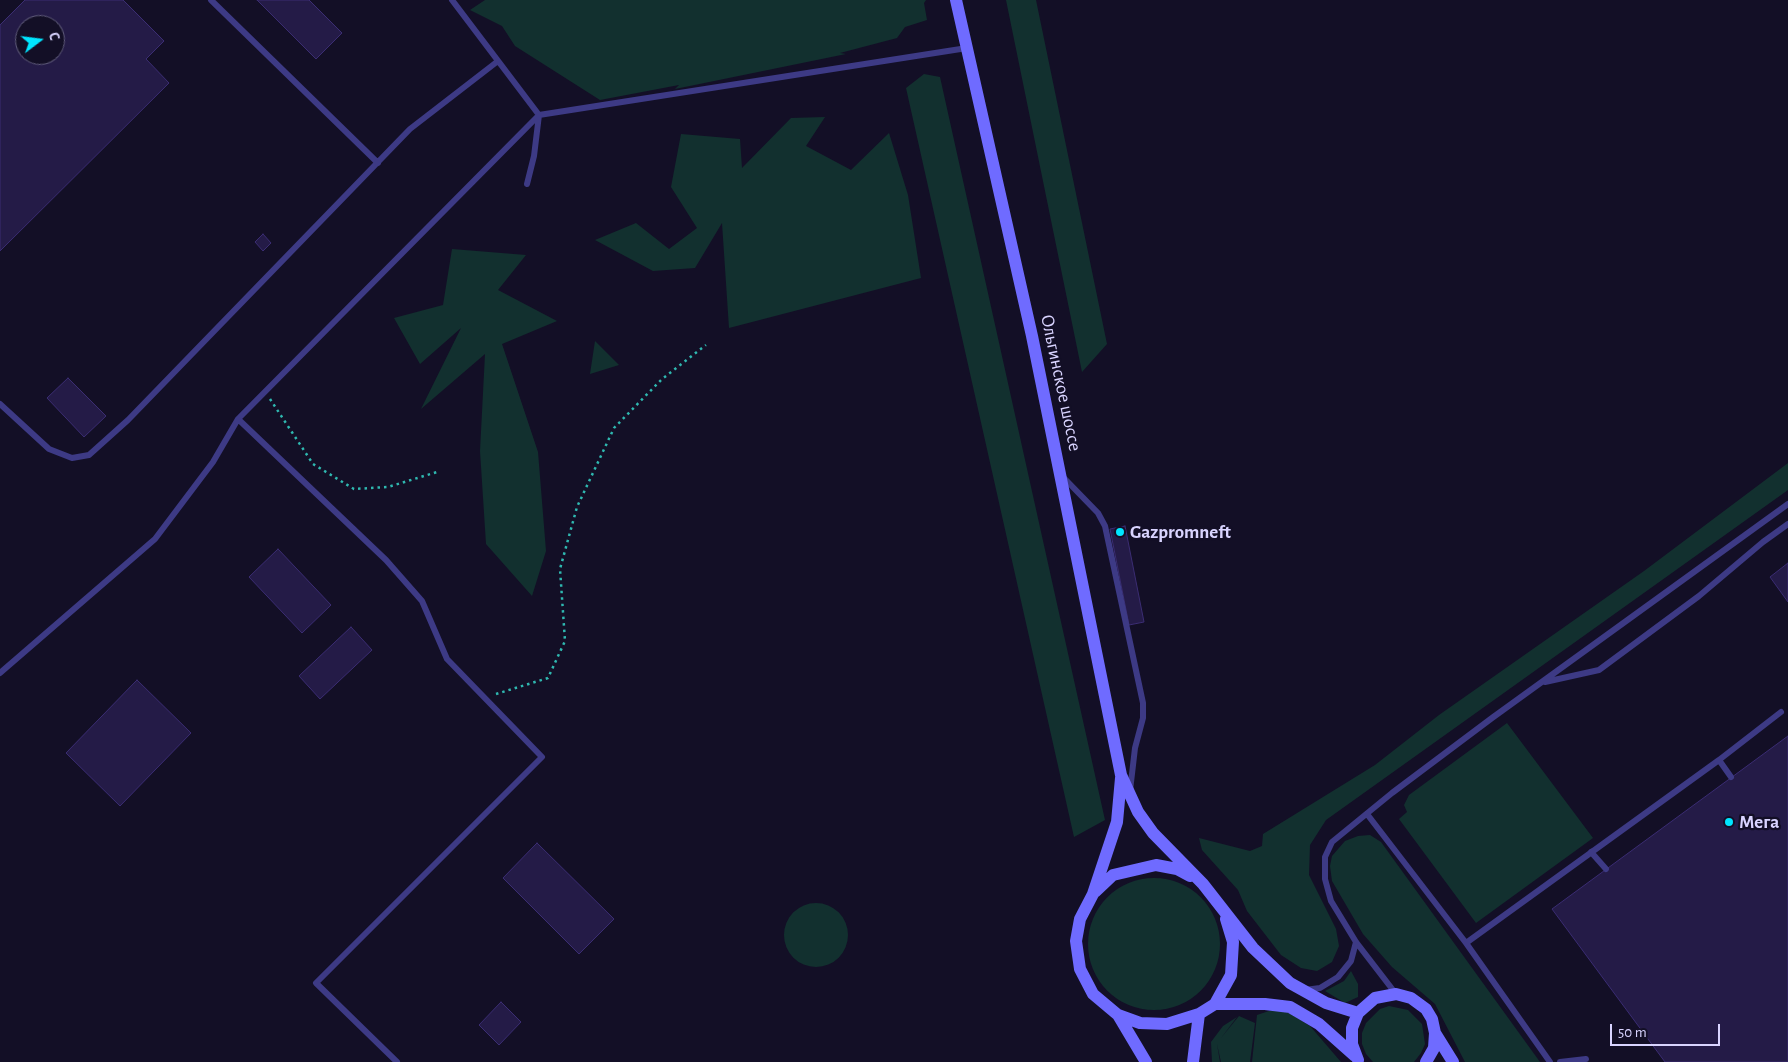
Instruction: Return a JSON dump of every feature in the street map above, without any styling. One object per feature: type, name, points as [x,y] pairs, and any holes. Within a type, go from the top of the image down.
[{"type":"main road","name":"Ольгинское шоссе","points":[[956,0],[1061,475],[1121,775]]},
{"type":"main road","points":[[1121,775],[1138,812],[1153,833],[1203,884],[1253,948],[1290,983],[1326,1003],[1358,1013]]},
{"type":"main road","points":[[1121,775],[1117,822],[1093,894],[1080,919],[1076,942],[1080,969],[1093,994],[1118,1015],[1146,1062]]},
{"type":"main road","points":[[1093,894],[1114,875],[1156,864],[1177,869],[1203,884]]},
{"type":"main road","points":[[1118,1015],[1140,1023],[1167,1024],[1199,1014],[1215,1004],[1231,974],[1233,942],[1220,905]]},
{"type":"main road","points":[[1360,1061],[1352,1044],[1352,1028],[1358,1013],[1375,998],[1396,994],[1411,998],[1426,1009],[1432,1019],[1435,1033],[1434,1048],[1426,1062]]},
{"type":"main road","points":[[1215,1004],[1265,1004],[1290,1007],[1319,1024],[1360,1061]]},
{"type":"main road","points":[[1193,1062],[1199,1014]]},
{"type":"main road","points":[[1435,1033],[1453,1062]]},
{"type":"lane","points":[[211,0],[378,162]]},
{"type":"lane","points":[[452,0],[539,115],[534,156],[527,184]]},
{"type":"lane","points":[[0,673],[155,539],[213,462],[238,419],[539,115],[967,48]]},
{"type":"lane","points":[[0,404],[49,449],[72,458],[89,455],[128,420],[410,129],[498,60]]},
{"type":"lane","points":[[238,419],[386,560],[422,601],[447,659],[542,757],[316,983],[397,1062]]},
{"type":"lane","points":[[1061,475],[1098,513],[1105,526],[1143,703],[1143,718],[1135,748],[1130,794]]},
{"type":"lane","points":[[1396,994],[1356,942],[1331,902],[1325,879],[1325,858],[1332,842],[1541,682],[1788,504]]},
{"type":"lane","points":[[1541,682],[1599,670],[1699,596],[1763,542],[1788,524]]},
{"type":"lane","points":[[1466,943],[1719,760],[1781,712]]},
{"type":"lane","points":[[1719,760],[1731,777]]},
{"type":"lane","points":[[1367,814],[1466,943],[1550,1062]]},
{"type":"lane","points":[[1591,852],[1606,869]]},
{"type":"lane","points":[[1302,990],[1320,988],[1338,977],[1352,961],[1356,942]]},
{"type":"lane","points":[[1560,1062],[1586,1059]]},
{"type":"path","points":[[484,698],[548,678],[564,641],[560,569],[577,507],[614,428],[662,379],[706,345]]},
{"type":"path","points":[[265,391],[312,464],[354,489],[388,487],[437,472]]},
{"type":"green space","points":[[485,0],[926,0],[924,3],[927,20],[905,27],[897,38],[840,53],[846,54],[675,89],[679,85],[600,100],[515,46],[502,26],[470,10]]},
{"type":"green space","points":[[1006,0],[1036,0],[1107,344],[1082,372]]},
{"type":"green space","points":[[924,74],[940,77],[1105,820],[1074,837],[906,88]]},
{"type":"green space","points":[[825,117],[806,146],[851,170],[889,133],[908,195],[921,278],[729,328],[722,223],[695,268],[653,271],[595,240],[636,223],[669,249],[697,228],[671,187],[681,134],[740,139],[742,168],[791,118]]},
{"type":"green space","points":[[452,249],[526,255],[498,290],[557,321],[502,344],[538,452],[546,551],[532,596],[486,544],[480,451],[485,354],[421,409],[461,328],[420,364],[394,318],[443,305]]},
{"type":"green space","points":[[595,341],[619,365],[590,374]]},
{"type":"green space","points":[[1788,463],[1788,490],[1326,820],[1310,845],[1309,875],[1336,929],[1339,946],[1332,962],[1317,971],[1301,968],[1281,955],[1247,911],[1238,890],[1202,850],[1199,838],[1250,851],[1262,846],[1263,834],[1375,765],[1439,715],[1644,571]]},
{"type":"green space","points":[[1507,723],[1593,838],[1476,923],[1399,819],[1407,812],[1404,805],[1409,795]]},
{"type":"green space","points":[[1370,835],[1381,842],[1540,1062],[1465,1062],[1435,1004],[1392,967],[1363,934],[1332,881],[1330,866],[1332,856],[1345,841],[1358,836]]},
{"type":"green space","points":[[1154,878],[1179,883],[1191,889],[1209,907],[1215,919],[1220,944],[1215,969],[1209,981],[1191,999],[1179,1005],[1154,1010],[1129,1005],[1117,999],[1099,981],[1093,969],[1088,944],[1093,919],[1099,907],[1117,889],[1129,883]]},
{"type":"green space","points":[[816,903],[834,909],[842,917],[848,935],[842,953],[834,961],[816,967],[798,961],[790,953],[784,935],[790,917],[798,909]]},
{"type":"green space","points":[[1351,971],[1358,984],[1358,997],[1345,1003],[1325,991],[1344,981]]},
{"type":"green space","points":[[1389,1006],[1408,1010],[1422,1024],[1425,1044],[1414,1062],[1373,1062],[1366,1054],[1362,1044],[1362,1033],[1366,1023],[1380,1009]]},
{"type":"green space","points":[[1275,1009],[1289,1013],[1310,1026],[1341,1062],[1252,1062],[1257,1015]]},
{"type":"green space","points":[[1239,1016],[1255,1023],[1250,1062],[1221,1062],[1217,1044],[1220,1062],[1212,1062],[1211,1042],[1223,1026],[1237,1017],[1221,1038]]},
{"type":"building","points":[[25,0],[123,0],[164,41],[146,59],[169,83],[0,251],[0,25]]},
{"type":"building","points":[[257,0],[309,0],[342,33],[316,59]]},
{"type":"building","points":[[263,234],[271,243],[263,251],[255,242]]},
{"type":"building","points":[[68,378],[106,416],[84,437],[47,398]]},
{"type":"building","points":[[1125,526],[1144,622],[1129,625],[1110,529]]},
{"type":"building","points":[[278,549],[331,605],[302,633],[249,577]]},
{"type":"building","points":[[1788,563],[1788,602],[1770,577]]},
{"type":"building","points":[[351,627],[372,650],[320,699],[299,676]]},
{"type":"building","points":[[137,680],[191,733],[120,806],[66,753]]},
{"type":"building","name":"Мега","points":[[1788,736],[1788,1062],[1665,1062],[1552,909]]},
{"type":"building","points":[[537,843],[614,919],[579,954],[503,878]]},
{"type":"building","points":[[501,1002],[521,1022],[499,1045],[479,1025]]},
{"type":"place","name":"Gazpromneft","points":[[1120,532]]},
{"type":"place","name":"Мега","points":[[1729,822]]}]
